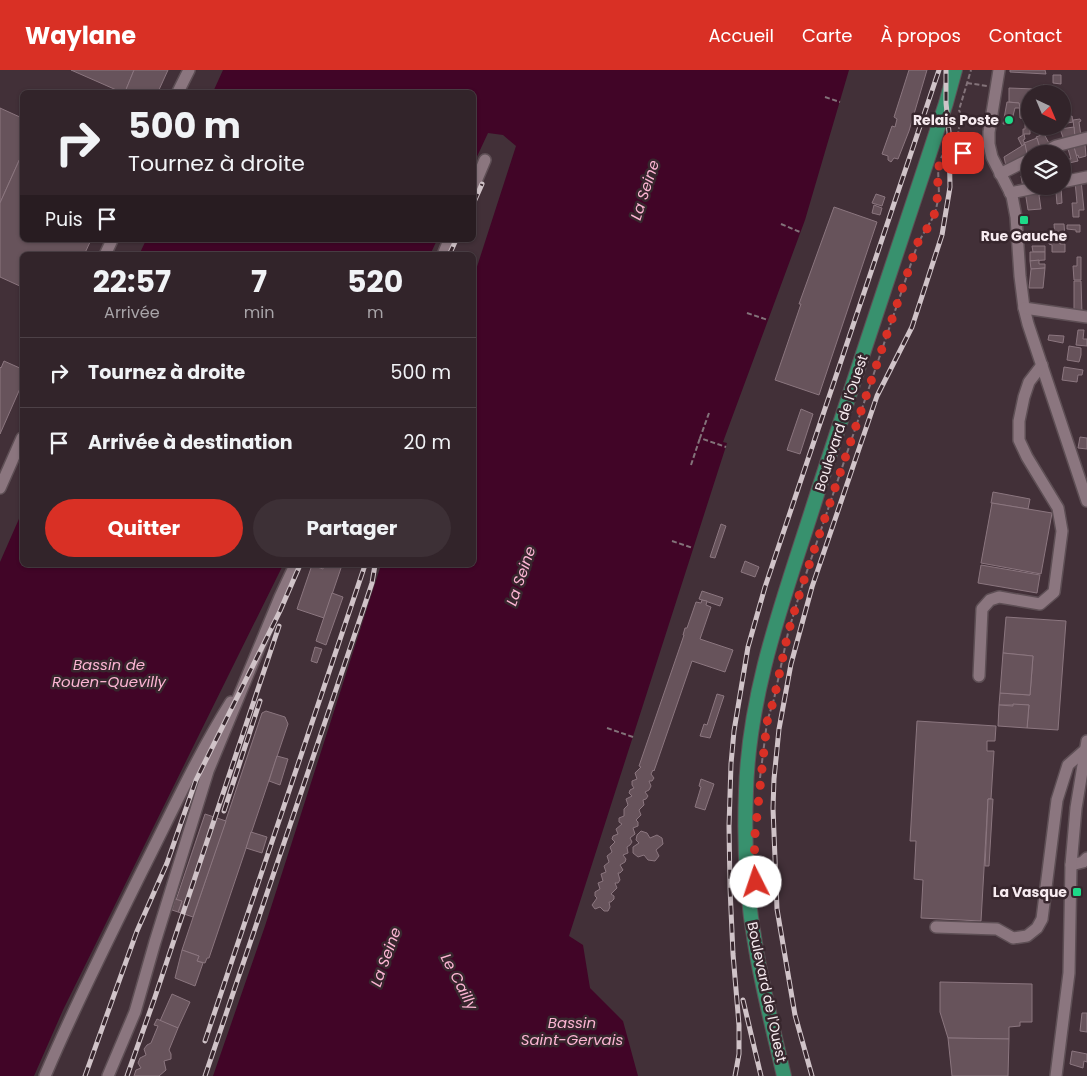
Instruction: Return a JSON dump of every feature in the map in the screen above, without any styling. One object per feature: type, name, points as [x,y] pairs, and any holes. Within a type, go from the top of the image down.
[{"type":"main road","name":"Boulevard de l'Ouest","points":[[784,1076],[755,944],[746,868],[746,790],[752,724],[765,659],[810,516],[944,111],[955,70]]},
{"type":"street","points":[[179,90],[188,70]]},
{"type":"street","points":[[998,70],[989,132],[992,157],[1010,193],[1016,217],[1024,308],[1087,501]]},
{"type":"street","points":[[1060,145],[1087,138]]},
{"type":"street","points":[[476,181],[485,160]]},
{"type":"street","points":[[1000,174],[1021,164]]},
{"type":"street","points":[[1071,180],[1087,177]]},
{"type":"street","points":[[1010,193],[1021,191]]},
{"type":"street","points":[[1024,308],[1087,318]]},
{"type":"street","points":[[979,676],[982,609],[990,600],[999,598],[1040,604],[1054,592],[1062,531],[1058,508],[1026,457],[1019,440],[1019,421],[1029,382],[1042,365]]},
{"type":"street","points":[[0,488],[20,443]]},
{"type":"street","points":[[108,1076],[135,1012],[208,771],[280,596],[295,567]]},
{"type":"street","points":[[46,1076],[68,1023],[170,815],[214,729],[248,675]]},
{"type":"street","points":[[1056,1076],[1069,973],[1071,864],[1076,808],[1086,746]]},
{"type":"street","points":[[936,927],[997,929],[1012,938],[1027,936],[1037,928],[1042,919],[1057,800],[1068,765],[1086,746]]},
{"type":"street","points":[[1071,864],[1084,862],[1087,858]]},
{"type":"path","points":[[760,779],[767,722],[774,699],[788,633],[801,589],[918,242],[935,214],[939,194],[938,167],[944,153],[956,147],[962,118],[959,110],[971,70]]},
{"type":"path","points":[[967,83],[991,87]]},
{"type":"path","points":[[825,97],[840,102]]},
{"type":"path","points":[[953,149],[974,157]]},
{"type":"path","points":[[781,224],[800,232]]},
{"type":"path","points":[[747,313],[768,320]]},
{"type":"path","points":[[691,465],[709,412]]},
{"type":"path","points":[[700,438],[726,447]]},
{"type":"path","points":[[672,541],[693,548]]},
{"type":"path","points":[[607,728],[633,737]]},
{"type":"water","points":[[223,70],[849,70],[805,220],[723,442],[727,443],[569,936],[583,945],[590,988],[623,1021],[638,1076],[213,1076],[265,926],[380,567],[476,567],[476,270],[516,146],[503,135],[488,133],[476,159],[476,90],[214,90]]},
{"type":"water","points":[[145,242],[436,242],[431,252],[140,252]]},
{"type":"water","name":"Bassin de Rouen-Quevilly","points":[[20,517],[20,567],[282,567],[63,1010],[34,1076],[0,1076],[0,562]]},
{"type":"building","points":[[71,70],[134,70],[126,90],[116,90]]},
{"type":"building","points":[[134,70],[168,70],[159,90],[126,90]]},
{"type":"building","points":[[909,70],[927,70],[909,131],[898,159],[894,158],[891,162],[888,160],[888,156],[882,154],[892,126],[895,127],[897,119],[894,117]]},
{"type":"building","points":[[1010,70],[1045,70],[1046,74],[1010,72]]},
{"type":"building","points":[[1053,75],[1061,75],[1061,84],[1053,83]]},
{"type":"building","points":[[1009,88],[1021,88],[1021,118],[1019,103],[1009,102]]},
{"type":"building","points":[[1007,102],[1019,103],[1020,108],[1015,108],[1011,124],[1003,124]]},
{"type":"building","points":[[0,108],[20,117],[20,158],[0,203]]},
{"type":"building","points":[[1080,119],[1081,136],[1075,137],[1073,120]]},
{"type":"building","points":[[1071,127],[1074,127],[1075,137],[1064,140],[1062,135],[1071,135]]},
{"type":"building","points":[[1024,135],[1025,139],[1023,140],[1025,144],[1022,145],[1018,138]]},
{"type":"building","points":[[1045,135],[1050,145],[1039,145],[1036,137]]},
{"type":"building","points":[[1037,138],[1039,145],[1025,145],[1024,143]]},
{"type":"building","points":[[1085,145],[1086,156],[1079,158],[1078,155],[1076,156],[1074,147]]},
{"type":"building","points":[[1021,146],[1021,157],[1006,166],[1004,157]]},
{"type":"building","points":[[1074,147],[1078,161],[1071,163],[1071,148]]},
{"type":"building","points":[[20,158],[20,242],[90,242],[85,252],[20,252],[20,286],[0,277],[0,203]]},
{"type":"building","points":[[1081,180],[1084,210],[1079,210],[1079,217],[1073,217],[1072,203],[1077,203],[1075,181]]},
{"type":"building","points":[[876,194],[885,197],[882,206],[872,203]]},
{"type":"building","points":[[1026,195],[1039,195],[1041,209],[1028,210]]},
{"type":"building","points":[[1056,195],[1062,195],[1062,203],[1057,204]]},
{"type":"building","points":[[874,205],[882,208],[880,215],[872,213]]},
{"type":"building","points":[[834,207],[877,222],[819,395],[775,380],[801,304],[799,304]]},
{"type":"building","points":[[1054,224],[1064,224],[1065,237],[1055,237]]},
{"type":"building","points":[[1067,225],[1080,225],[1080,232],[1067,229]]},
{"type":"building","points":[[1050,239],[1060,239],[1060,244],[1065,244],[1065,252],[1052,252],[1052,245],[1049,244]]},
{"type":"building","points":[[1032,246],[1045,246],[1045,252],[1033,252]]},
{"type":"building","points":[[1030,252],[1045,252],[1045,260],[1030,261]]},
{"type":"building","points":[[1077,257],[1081,257],[1081,280],[1074,280],[1073,266],[1077,266]]},
{"type":"building","points":[[1039,260],[1039,264],[1045,264],[1045,268],[1031,269],[1030,261]]},
{"type":"building","points":[[1045,268],[1043,288],[1029,288],[1031,269]]},
{"type":"building","points":[[1074,281],[1081,281],[1082,314],[1074,313]]},
{"type":"building","points":[[1078,330],[1084,330],[1083,339],[1087,339],[1087,346],[1076,345]]},
{"type":"building","points":[[1049,335],[1064,336],[1063,343],[1048,340]]},
{"type":"building","points":[[1069,346],[1081,348],[1079,362],[1067,360]]},
{"type":"building","points":[[4,361],[20,368],[20,389],[0,434],[0,367]]},
{"type":"building","points":[[1064,367],[1083,370],[1082,375],[1078,375],[1077,382],[1062,380]]},
{"type":"building","points":[[801,409],[813,414],[800,454],[787,450]]},
{"type":"building","points":[[1080,437],[1087,438],[1087,449],[1078,448]]},
{"type":"building","points":[[993,492],[1030,499],[1028,509],[991,503]]},
{"type":"building","points":[[992,503],[1052,513],[1041,574],[981,563]]},
{"type":"building","points":[[721,524],[726,526],[715,558],[710,557]]},
{"type":"building","points":[[745,561],[759,567],[755,577],[741,572]]},
{"type":"building","points":[[981,565],[1040,575],[1037,593],[978,583]]},
{"type":"building","points":[[311,567],[323,569],[324,567],[341,567],[324,618],[297,609]]},
{"type":"building","points":[[702,591],[723,598],[720,606],[699,599]]},
{"type":"building","points":[[332,593],[343,597],[326,645],[316,641]]},
{"type":"building","points":[[702,600],[707,601],[706,605],[711,607],[700,639],[733,650],[725,672],[692,661],[654,771],[651,774],[654,778],[652,781],[649,781],[651,786],[645,792],[648,796],[643,800],[644,805],[639,810],[641,815],[636,820],[638,826],[633,828],[635,834],[630,838],[632,842],[627,847],[628,853],[623,855],[626,859],[620,865],[623,870],[618,873],[620,880],[618,883],[615,883],[617,888],[611,894],[614,896],[614,899],[609,902],[610,907],[608,911],[604,911],[600,907],[595,909],[592,905],[597,898],[595,892],[600,889],[598,883],[603,881],[601,874],[606,872],[604,866],[609,862],[607,856],[612,852],[610,847],[615,842],[612,839],[613,836],[618,834],[616,829],[622,824],[619,822],[619,818],[624,816],[624,809],[628,805],[626,799],[632,796],[629,793],[634,788],[632,781],[637,779],[635,773],[641,767],[639,766],[685,628],[687,628],[696,602],[701,603]]},
{"type":"building","points":[[1006,617],[1066,621],[1058,730],[1027,728],[1029,705],[999,705],[1000,693],[1030,695],[1033,656],[1003,653]]},
{"type":"building","points":[[315,647],[322,649],[317,663],[311,661]]},
{"type":"building","points":[[1003,653],[1033,656],[1030,695],[1000,693]]},
{"type":"building","points":[[717,694],[724,696],[710,738],[700,736],[704,724],[707,725]]},
{"type":"building","points":[[1013,704],[1029,705],[1027,728],[998,726],[999,705],[1013,706]]},
{"type":"building","points":[[266,711],[285,717],[288,724],[209,958],[207,958],[205,963],[197,961],[199,956],[182,950],[262,713]]},
{"type":"building","points":[[917,721],[996,726],[995,741],[987,741],[987,751],[994,751],[991,799],[988,799],[981,921],[921,918],[923,880],[914,879],[916,841],[910,841]]},
{"type":"building","points":[[277,756],[288,759],[280,785],[269,781]]},
{"type":"building","points":[[701,779],[714,784],[705,810],[695,807],[701,787],[699,786]]},
{"type":"building","points":[[988,799],[993,799],[989,866],[985,866]]},
{"type":"building","points":[[205,814],[226,821],[193,917],[178,912],[182,901],[176,900]]},
{"type":"building","points":[[641,831],[647,833],[650,838],[657,835],[662,838],[663,844],[656,850],[659,856],[655,861],[648,860],[644,855],[638,857],[633,853],[633,847],[639,843],[636,840],[637,835]]},
{"type":"building","points":[[251,832],[267,837],[262,853],[246,848]]},
{"type":"building","points":[[175,899],[182,901],[178,912],[172,910]]},
{"type":"building","points":[[182,950],[199,956],[197,961],[203,963],[195,986],[175,978]]},
{"type":"building","points":[[940,982],[1032,984],[1032,1022],[1020,1022],[1020,1026],[1009,1027],[1009,1039],[948,1038],[940,1012]]},
{"type":"building","points":[[172,994],[190,1002],[178,1028],[160,1021]]},
{"type":"building","points":[[1082,1013],[1087,1013],[1087,1032],[1080,1031]]},
{"type":"building","points":[[157,1019],[178,1028],[169,1050],[171,1059],[164,1061],[166,1070],[159,1076],[134,1076],[136,1070],[141,1068],[138,1063],[140,1058],[146,1055],[144,1049],[151,1043],[158,1026],[154,1025]]},
{"type":"building","points":[[948,1038],[1009,1039],[1008,1076],[952,1076]]},
{"type":"building","points":[[1072,1051],[1087,1054],[1087,1062],[1084,1061],[1083,1068],[1070,1064]]},
{"type":"railway","points":[[735,1076],[739,1054],[739,1025],[733,954],[729,826],[734,731],[748,647],[765,587],[939,70]]},
{"type":"railway","points":[[812,1076],[795,1015],[777,909],[773,808],[779,729],[791,664],[812,587],[877,396],[912,327],[942,235],[950,187],[946,70]]},
{"type":"railway","points":[[476,198],[482,184]]},
{"type":"railway","points":[[450,252],[455,242]]},
{"type":"railway","points":[[85,1076],[137,931],[167,863],[196,780],[280,611],[299,567]]},
{"type":"railway","points":[[205,1041],[364,567]]},
{"type":"railway","points":[[205,1076],[372,583],[375,567]]},
{"type":"railway","points":[[127,1076],[279,626]]},
{"type":"railway","points":[[224,811],[260,701]]},
{"type":"railway","points":[[743,1000],[761,1076]]},
{"type":"place","name":"Relais Poste","points":[[1009,120]]},
{"type":"place","name":"Rue Gauche","points":[[1024,220]]},
{"type":"place","name":"La Vasque","points":[[1077,892]]},
{"type":"route","points":[[756,882],[754,866],[755,834],[767,722],[774,699],[788,633],[801,589],[918,242],[935,214],[939,194],[938,167],[941,157],[944,153],[953,149],[963,153]]},
{"type":"water label","name":"La Seine","points":[[645,190]]},
{"type":"water label","name":"La Seine","points":[[521,576]]},
{"type":"water label","name":"La Seine","points":[[386,957]]},
{"type":"water label","name":"Le Cailly","points":[[459,982]]},
{"type":"water label","name":"Bassin Saint-Gervais","points":[[572,1032]]}]
